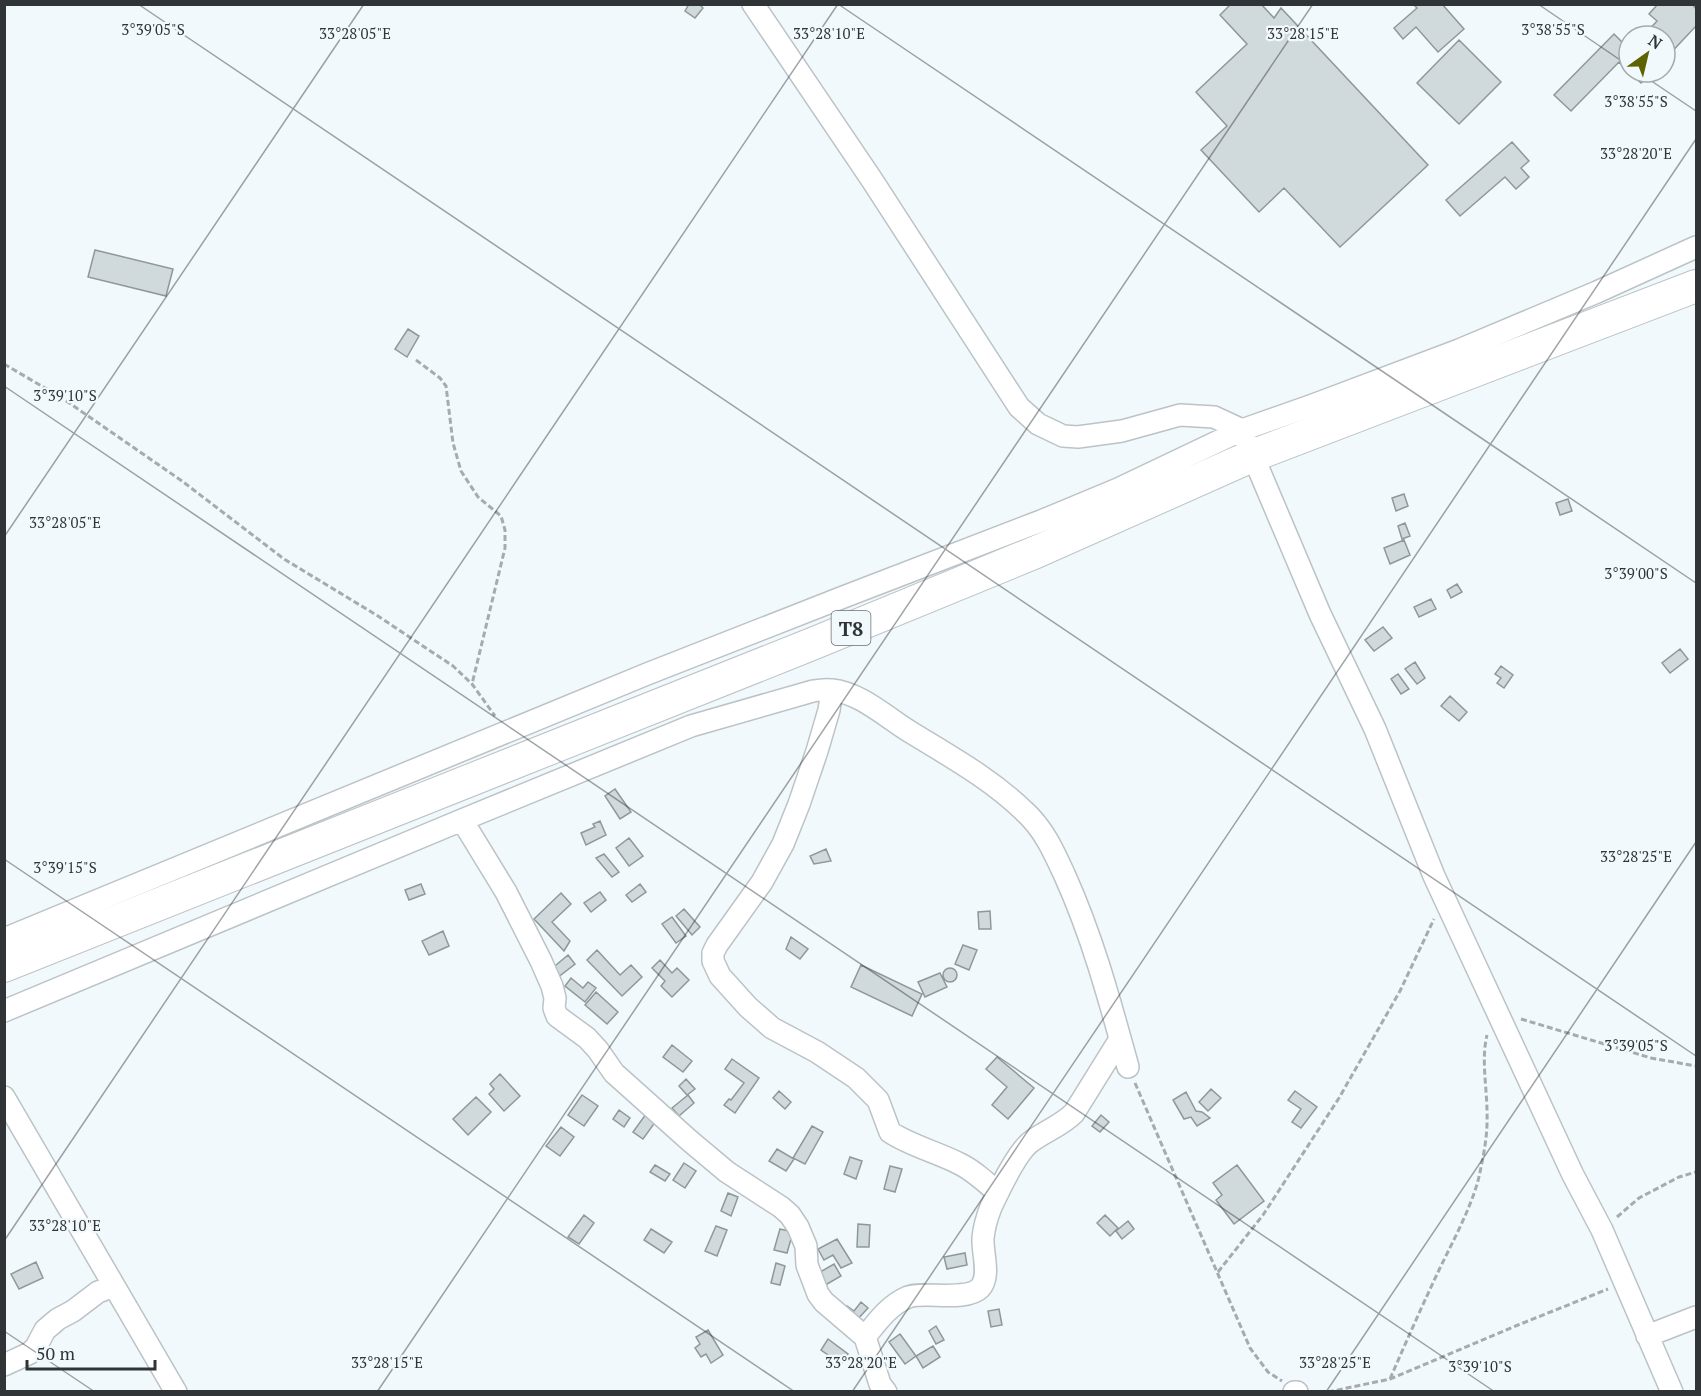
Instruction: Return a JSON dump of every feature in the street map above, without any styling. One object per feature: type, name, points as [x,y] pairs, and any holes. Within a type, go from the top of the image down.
[{"type":"highway","name":"T8","points":[[4,966],[822,640],[1036,552],[1247,443],[1696,286]]},
{"type":"street","points":[[753,4],[872,180],[1019,407],[1038,424],[1063,436],[1078,437],[1122,431],[1180,415],[1214,417],[1247,443],[1320,614],[1375,729],[1444,897],[1573,1175],[1602,1230],[1672,1392]]},
{"type":"street","points":[[4,939],[835,600],[1118,489],[1247,443],[1313,405],[1459,350],[1696,248]]},
{"type":"street","points":[[832,690],[829,710],[817,751],[783,843],[762,882],[717,945],[713,953],[713,962],[720,976],[748,1007],[772,1028],[817,1052],[856,1078],[878,1100],[890,1132],[911,1144],[959,1163],[998,1193]]},
{"type":"street","points":[[4,1011],[691,726],[813,691],[832,690],[866,703],[896,724],[981,775],[1025,812],[1041,829],[1079,906],[1095,952],[1128,1067]]},
{"type":"street","points":[[462,820],[506,892],[541,961],[552,986],[556,1016],[587,1038],[614,1073],[690,1141],[727,1172],[790,1215],[806,1246],[807,1265],[818,1294],[824,1302],[865,1337],[880,1384],[886,1392]]},
{"type":"street","points":[[865,1337],[894,1304],[911,1296],[958,1295],[975,1291],[981,1287],[985,1278],[983,1240],[985,1225],[998,1193],[1016,1160],[1029,1142],[1074,1113],[1120,1040]]},
{"type":"street","points":[[4,1097],[176,1392]]},
{"type":"street","points":[[4,1365],[30,1353],[45,1330],[58,1319],[98,1292],[114,1286]]},
{"type":"street","points":[[1647,1336],[1696,1317]]},
{"type":"path","points":[[416,360],[440,378],[446,386],[453,443],[461,471],[478,497],[501,516],[505,530],[505,548],[472,684]]},
{"type":"path","points":[[4,364],[62,398],[182,481],[284,559],[378,616],[453,666],[472,684],[507,732]]},
{"type":"path","points":[[1218,1272],[1263,1215],[1339,1098],[1400,991],[1444,897]]},
{"type":"path","points":[[1390,1379],[1478,1182],[1487,1114],[1484,1046],[1489,1028],[1497,1013],[1651,1058],[1696,1066]]},
{"type":"path","points":[[1128,1067],[1250,1348],[1268,1372],[1296,1391]]},
{"type":"path","points":[[1602,1230],[1639,1198],[1679,1177],[1696,1172]]},
{"type":"path","points":[[1328,1392],[1390,1379],[1624,1283]]},
{"type":"building","points":[[689,4],[699,4],[703,8],[695,18],[685,11]]},
{"type":"building","points":[[1231,4],[1261,4],[1274,18],[1281,8],[1428,165],[1340,247],[1284,188],[1259,212],[1201,150],[1227,126],[1196,92],[1247,44],[1220,15]]},
{"type":"building","points":[[1413,4],[1442,4],[1464,29],[1438,52],[1416,27],[1403,39],[1394,28],[1417,8]]},
{"type":"building","points":[[1658,4],[1692,4],[1696,9],[1696,26],[1677,46],[1677,24],[1654,24],[1657,21],[1649,14]]},
{"type":"building","points":[[1614,34],[1617,37],[1617,64],[1571,111],[1554,95]]},
{"type":"building","points":[[1459,40],[1501,82],[1459,124],[1417,83]]},
{"type":"building","points":[[1512,142],[1529,161],[1521,168],[1529,177],[1516,189],[1505,177],[1460,216],[1446,200]]},
{"type":"building","points":[[95,250],[173,269],[166,296],[88,277]]},
{"type":"building","points":[[408,329],[419,336],[407,357],[395,349]]},
{"type":"building","points":[[1404,494],[1408,506],[1396,511],[1392,498]]},
{"type":"building","points":[[1568,499],[1572,511],[1560,515],[1556,503]]},
{"type":"building","points":[[1405,523],[1410,536],[1402,539],[1398,526]]},
{"type":"building","points":[[1404,540],[1410,555],[1390,564],[1384,548]]},
{"type":"building","points":[[1457,584],[1462,592],[1451,598],[1447,590]]},
{"type":"building","points":[[1431,599],[1436,609],[1419,617],[1414,607]]},
{"type":"building","points":[[1383,627],[1392,638],[1374,651],[1365,640]]},
{"type":"building","points":[[1680,649],[1688,659],[1670,673],[1662,663]]},
{"type":"building","points":[[1415,662],[1425,678],[1417,684],[1405,669]]},
{"type":"building","points":[[1501,666],[1513,675],[1504,688],[1497,683],[1501,678],[1495,674]]},
{"type":"building","points":[[1398,674],[1409,689],[1401,694],[1391,679]]},
{"type":"building","points":[[1450,696],[1467,712],[1459,721],[1441,706]]},
{"type":"building","points":[[615,789],[631,812],[620,819],[605,796]]},
{"type":"building","points":[[600,821],[606,835],[586,845],[581,833],[595,827],[593,824]]},
{"type":"building","points":[[629,838],[643,856],[629,866],[616,848]]},
{"type":"building","points":[[826,849],[831,861],[814,864],[810,856]]},
{"type":"building","points":[[604,854],[619,872],[612,877],[596,858]]},
{"type":"building","points":[[421,884],[425,894],[409,900],[405,890]]},
{"type":"building","points":[[640,884],[646,892],[632,902],[626,895]]},
{"type":"building","points":[[600,892],[606,900],[591,912],[584,903]]},
{"type":"building","points":[[561,893],[571,904],[552,922],[570,941],[564,951],[534,919]]},
{"type":"building","points":[[684,909],[700,927],[692,935],[676,916]]},
{"type":"building","points":[[990,911],[991,929],[979,929],[978,912]]},
{"type":"building","points":[[672,917],[686,936],[676,943],[662,924]]},
{"type":"building","points":[[443,931],[449,946],[429,955],[422,941]]},
{"type":"building","points":[[791,937],[808,949],[800,959],[786,949]]},
{"type":"building","points":[[963,945],[977,950],[969,970],[955,964]]},
{"type":"building","points":[[597,950],[620,975],[631,965],[642,977],[622,996],[587,960]]},
{"type":"building","points":[[568,955],[575,964],[557,978],[550,970]]},
{"type":"building","points":[[660,960],[672,973],[677,968],[689,980],[672,997],[661,986],[665,981],[652,968]]},
{"type":"building","points":[[861,965],[922,994],[912,1016],[851,987]]},
{"type":"building","points":[[950,968],[955,970],[957,975],[955,980],[950,982],[945,980],[943,975],[945,970]]},
{"type":"building","points":[[940,973],[947,987],[925,997],[918,982]]},
{"type":"building","points":[[571,978],[583,988],[588,982],[596,988],[585,1002],[565,986]]},
{"type":"building","points":[[596,992],[618,1012],[607,1024],[585,1005]]},
{"type":"building","points":[[672,1045],[692,1061],[683,1072],[663,1057]]},
{"type":"building","points":[[997,1057],[1034,1088],[1008,1119],[992,1105],[1007,1087],[986,1069]]},
{"type":"building","points":[[732,1059],[759,1078],[735,1113],[724,1105],[729,1099],[731,1100],[744,1083],[725,1069]]},
{"type":"building","points":[[500,1074],[520,1096],[504,1111],[489,1094],[494,1089],[490,1084]]},
{"type":"building","points":[[686,1079],[695,1089],[687,1095],[679,1086]]},
{"type":"building","points":[[1211,1089],[1221,1098],[1208,1111],[1199,1102]]},
{"type":"building","points":[[779,1091],[791,1102],[785,1109],[773,1098]]},
{"type":"building","points":[[1295,1091],[1317,1107],[1301,1128],[1292,1122],[1301,1109],[1288,1100]]},
{"type":"building","points":[[1186,1092],[1196,1111],[1210,1118],[1197,1126],[1191,1117],[1184,1119],[1173,1100]]},
{"type":"building","points":[[582,1095],[598,1106],[584,1126],[568,1115]]},
{"type":"building","points":[[688,1095],[694,1103],[679,1116],[672,1108]]},
{"type":"building","points":[[476,1097],[491,1112],[468,1135],[453,1119]]},
{"type":"building","points":[[619,1110],[630,1118],[624,1127],[613,1119]]},
{"type":"building","points":[[646,1114],[656,1121],[643,1139],[633,1132]]},
{"type":"building","points":[[1101,1115],[1109,1122],[1100,1132],[1092,1126]]},
{"type":"building","points":[[812,1126],[823,1132],[805,1164],[793,1158]]},
{"type":"building","points":[[561,1127],[574,1137],[560,1156],[546,1146]]},
{"type":"building","points":[[777,1149],[794,1159],[786,1171],[769,1161]]},
{"type":"building","points":[[850,1157],[862,1161],[856,1179],[844,1174]]},
{"type":"building","points":[[684,1163],[696,1171],[685,1188],[673,1180]]},
{"type":"building","points":[[655,1165],[670,1174],[665,1181],[650,1172]]},
{"type":"building","points":[[1237,1165],[1264,1201],[1234,1224],[1216,1200],[1222,1195],[1213,1183]]},
{"type":"building","points":[[890,1166],[902,1169],[895,1192],[884,1189]]},
{"type":"building","points":[[728,1193],[738,1197],[731,1216],[721,1211]]},
{"type":"building","points":[[584,1215],[594,1223],[579,1244],[568,1237]]},
{"type":"building","points":[[1105,1215],[1118,1228],[1110,1236],[1097,1223]]},
{"type":"building","points":[[1128,1221],[1134,1229],[1122,1239],[1116,1231]]},
{"type":"building","points":[[858,1224],[870,1225],[869,1247],[857,1247]]},
{"type":"building","points":[[716,1226],[727,1230],[717,1256],[705,1251]]},
{"type":"building","points":[[651,1229],[672,1242],[664,1253],[644,1240]]},
{"type":"building","points":[[780,1229],[793,1232],[787,1253],[774,1250]]},
{"type":"building","points":[[837,1239],[852,1263],[841,1268],[833,1255],[824,1260],[818,1249]]},
{"type":"building","points":[[965,1253],[967,1265],[947,1269],[944,1257]]},
{"type":"building","points":[[36,1262],[43,1278],[19,1289],[11,1274]]},
{"type":"building","points":[[776,1263],[785,1266],[780,1285],[771,1283]]},
{"type":"building","points":[[834,1264],[841,1276],[822,1287],[815,1275]]},
{"type":"building","points":[[861,1302],[868,1308],[855,1322],[842,1311],[847,1306],[854,1311]]},
{"type":"building","points":[[999,1309],[1002,1325],[991,1327],[988,1311]]},
{"type":"building","points":[[936,1326],[944,1340],[936,1344],[929,1331]]},
{"type":"building","points":[[708,1330],[723,1355],[711,1363],[706,1354],[701,1357],[695,1348],[700,1344],[696,1337]]},
{"type":"building","points":[[900,1334],[916,1356],[905,1364],[889,1342]]},
{"type":"building","points":[[828,1339],[848,1354],[841,1364],[821,1350]]},
{"type":"building","points":[[933,1346],[940,1357],[923,1368],[916,1356]]}]
